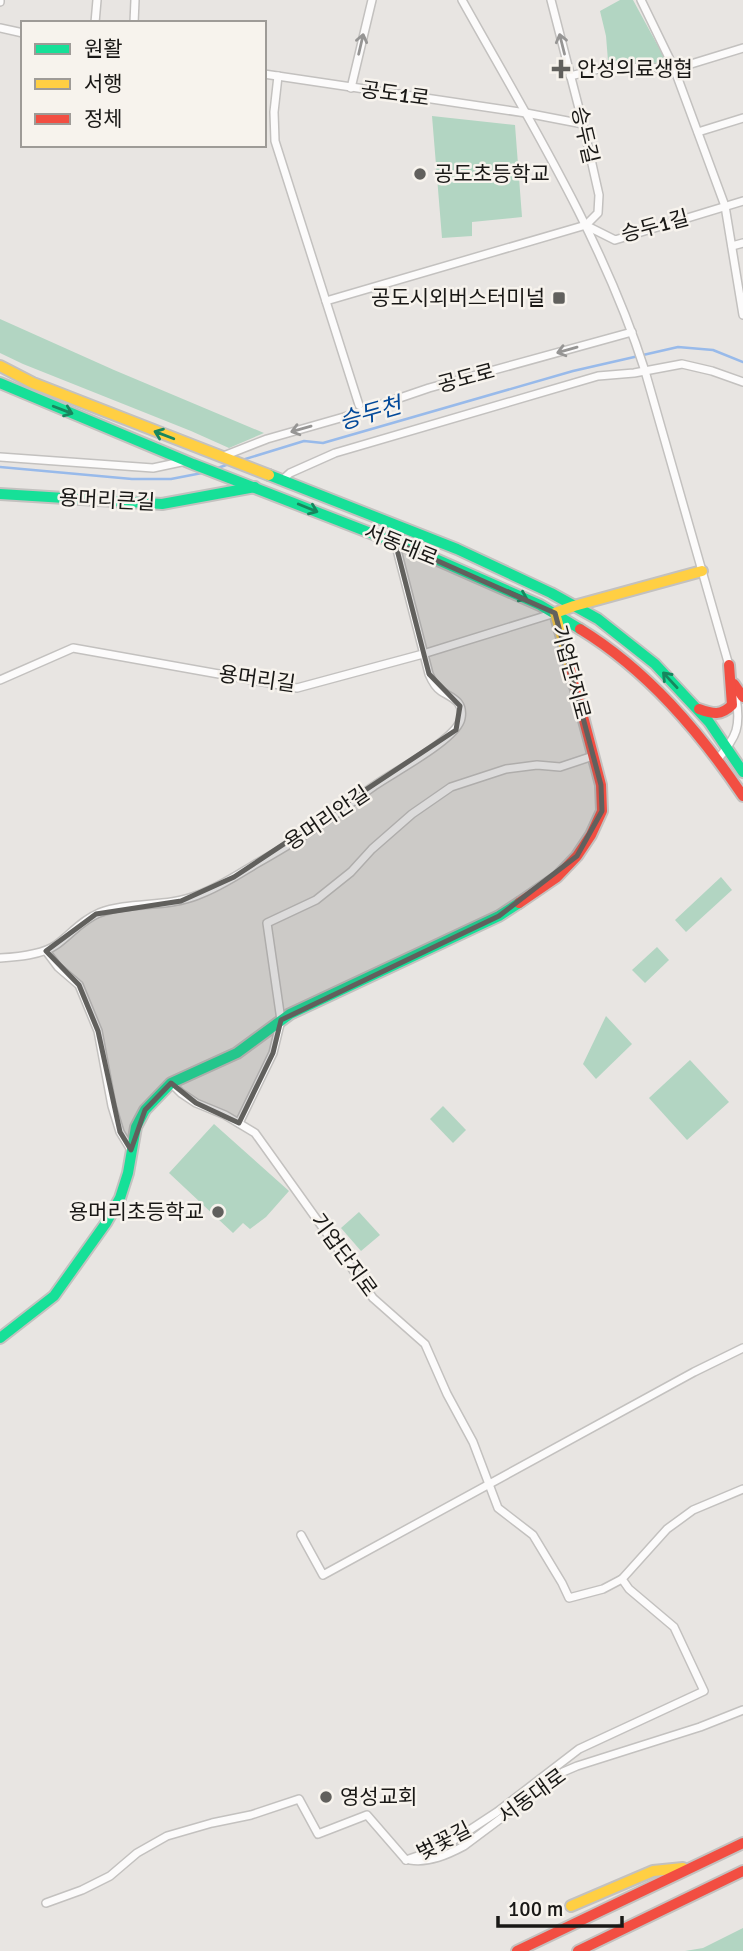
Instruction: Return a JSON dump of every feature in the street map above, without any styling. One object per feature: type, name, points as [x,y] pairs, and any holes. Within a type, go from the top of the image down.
[{"type":"main road","name":"서동대로","points":[[0,366],[33,383],[457,549],[551,593],[598,619],[656,664],[709,722],[743,772]]},
{"type":"main road","name":"서동대로","points":[[0,383],[190,463],[395,542],[555,613],[618,656],[658,690],[718,759],[743,796]]},
{"type":"main road","name":"용머리큰길","points":[[0,494],[162,504],[250,485]]},
{"type":"main road","name":"기업단지로","points":[[0,1338],[54,1296],[83,1258],[120,1198],[128,1173],[136,1127],[145,1110],[171,1083],[237,1053],[290,1014],[499,916],[557,877],[577,856],[592,835],[602,811],[601,785],[555,613],[702,571]]},
{"type":"main road","points":[[697,709],[715,714],[724,713],[732,705],[729,664]]},
{"type":"main road","points":[[734,684],[743,697]]},
{"type":"main road","points":[[517,1951],[743,1843]]},
{"type":"main road","points":[[571,1906],[653,1871],[695,1866]]},
{"type":"main road","points":[[578,1951],[743,1871]]},
{"type":"street","points":[[95,21],[97,0]]},
{"type":"street","points":[[134,21],[135,0]]},
{"type":"street","points":[[351,88],[372,0]]},
{"type":"street","points":[[462,0],[586,225],[632,332],[644,367],[734,684],[739,717],[737,730],[732,743],[718,759]]},
{"type":"street","name":"승두길","points":[[551,0],[598,195],[598,213],[586,225]]},
{"type":"street","points":[[644,1],[674,68],[725,206],[743,315]]},
{"type":"street","points":[[0,28],[21,33]]},
{"type":"street","points":[[570,76],[607,67],[674,68],[743,48]]},
{"type":"street","name":"공도1로","points":[[266,74],[526,113]]},
{"type":"street","points":[[278,76],[274,112],[275,141],[359,405]]},
{"type":"street","points":[[526,113],[583,124]]},
{"type":"street","points":[[698,132],[743,118]]},
{"type":"street","name":"승두1길","points":[[586,225],[615,240],[743,201]]},
{"type":"street","points":[[326,301],[586,225]]},
{"type":"street","points":[[732,246],[743,243]]},
{"type":"street","name":"공도로","points":[[225,458],[267,439],[344,417],[429,388],[632,332]]},
{"type":"street","name":"공도로","points":[[276,479],[335,453],[598,376],[644,367],[682,364],[743,382]]},
{"type":"street","points":[[0,457],[153,468],[190,463]]},
{"type":"street","name":"용머리안길","points":[[0,958],[46,951],[96,914],[127,905],[181,901],[201,894],[288,846],[456,730],[461,718],[460,706],[455,698],[441,691],[433,683],[423,654],[395,542]]},
{"type":"street","name":"용머리길","points":[[0,680],[73,648],[297,688],[423,654],[555,613]]},
{"type":"street","points":[[239,1123],[273,1053],[281,1020],[267,923],[316,900],[351,872],[372,849],[412,814],[451,787],[506,769],[537,765],[560,767],[593,756]]},
{"type":"street","points":[[46,951],[58,967],[79,985],[98,1031],[112,1106],[120,1132],[131,1150]]},
{"type":"street","name":"기업단지로","points":[[171,1083],[196,1103],[225,1115],[255,1133],[373,1298],[425,1344],[472,1442],[498,1508],[533,1535],[569,1598],[603,1589],[622,1579]]},
{"type":"street","points":[[301,1535],[323,1575],[743,1348]]},
{"type":"street","points":[[622,1579],[667,1530],[693,1510],[743,1489]]},
{"type":"street","name":"벚꽃길","points":[[46,1903],[82,1890],[110,1875],[137,1853],[167,1836],[212,1822],[251,1815],[299,1799],[318,1834],[367,1815],[406,1860],[459,1837],[579,1749],[704,1691],[674,1626],[629,1589],[622,1579]]},
{"type":"street","name":"서동대로","points":[[406,1860],[420,1861],[446,1855],[464,1846],[563,1772],[743,1710]]},
{"type":"highlighted area","points":[[395,542],[555,613],[601,785],[602,811],[577,856],[499,916],[281,1020],[273,1053],[239,1123],[196,1103],[171,1083],[145,1110],[131,1150],[120,1132],[98,1031],[79,985],[46,951],[96,914],[181,901],[234,877],[456,730],[460,706],[429,674]]},
{"type":"green space","points":[[620,0],[633,0],[664,57],[661,63],[608,61],[600,11]]},
{"type":"green space","points":[[432,116],[515,125],[522,217],[472,222],[472,236],[442,238]]},
{"type":"green space","points":[[0,319],[264,433],[229,448],[23,364],[0,353]]},
{"type":"green space","points":[[721,877],[732,890],[686,932],[675,920]]},
{"type":"green space","points":[[657,947],[669,960],[645,983],[632,970]]},
{"type":"green space","points":[[606,1016],[632,1044],[596,1079],[583,1064]]},
{"type":"green space","points":[[690,1060],[729,1102],[687,1140],[649,1098]]},
{"type":"green space","points":[[443,1106],[466,1130],[453,1143],[430,1119]]},
{"type":"green space","points":[[214,1124],[289,1191],[266,1217],[250,1229],[243,1223],[233,1233],[169,1173]]},
{"type":"green space","points":[[359,1212],[380,1235],[361,1251],[341,1228]]},
{"type":"green space","points":[[743,1928],[743,1951],[685,1951],[703,1948]]},
{"type":"waterway","name":"승두천","points":[[242,460],[304,441],[323,443],[573,371],[678,347],[713,350],[743,362]]},
{"type":"waterway","name":"승두천","points":[[215,469],[229,464]]},
{"type":"waterway","name":"승두천","points":[[0,467],[132,479],[171,479],[202,473]]},
{"type":"traffic: fast","points":[[0,383],[193,464],[422,553],[540,605],[580,629]]},
{"type":"traffic: fast","points":[[269,475],[457,549],[551,593],[598,619],[655,664],[709,722],[743,772]]},
{"type":"traffic: fast","points":[[0,494],[162,504],[255,487]]},
{"type":"traffic: fast","points":[[0,1338],[54,1296],[106,1223],[120,1198],[128,1173],[136,1127],[145,1110],[171,1083],[237,1053],[290,1014],[499,916],[519,903]]},
{"type":"traffic: slow","points":[[0,366],[33,383],[269,475]]},
{"type":"traffic: slow","points":[[570,667],[555,613],[702,571]]},
{"type":"traffic: slow","points":[[571,1906],[653,1871],[683,1868]]},
{"type":"traffic: jam","points":[[580,629],[628,663],[670,703],[690,725],[743,796]]},
{"type":"traffic: jam","points":[[699,709],[717,713],[732,705],[729,665]]},
{"type":"traffic: jam","points":[[519,903],[557,877],[577,856],[602,811],[601,785],[570,667]]},
{"type":"traffic: jam","points":[[734,684],[743,697]]},
{"type":"traffic: jam","points":[[517,1951],[743,1843]]},
{"type":"traffic: jam","points":[[578,1951],[743,1871]]},
{"type":"place","name":"안성의료생협","points":[[561,69]]},
{"type":"place","name":"공도초등학교","points":[[420,174]]},
{"type":"place","name":"공도시외버스터미널","points":[[559,298]]},
{"type":"place","name":"용머리초등학교","points":[[218,1212]]},
{"type":"place","name":"영성교회","points":[[326,1797]]}]
